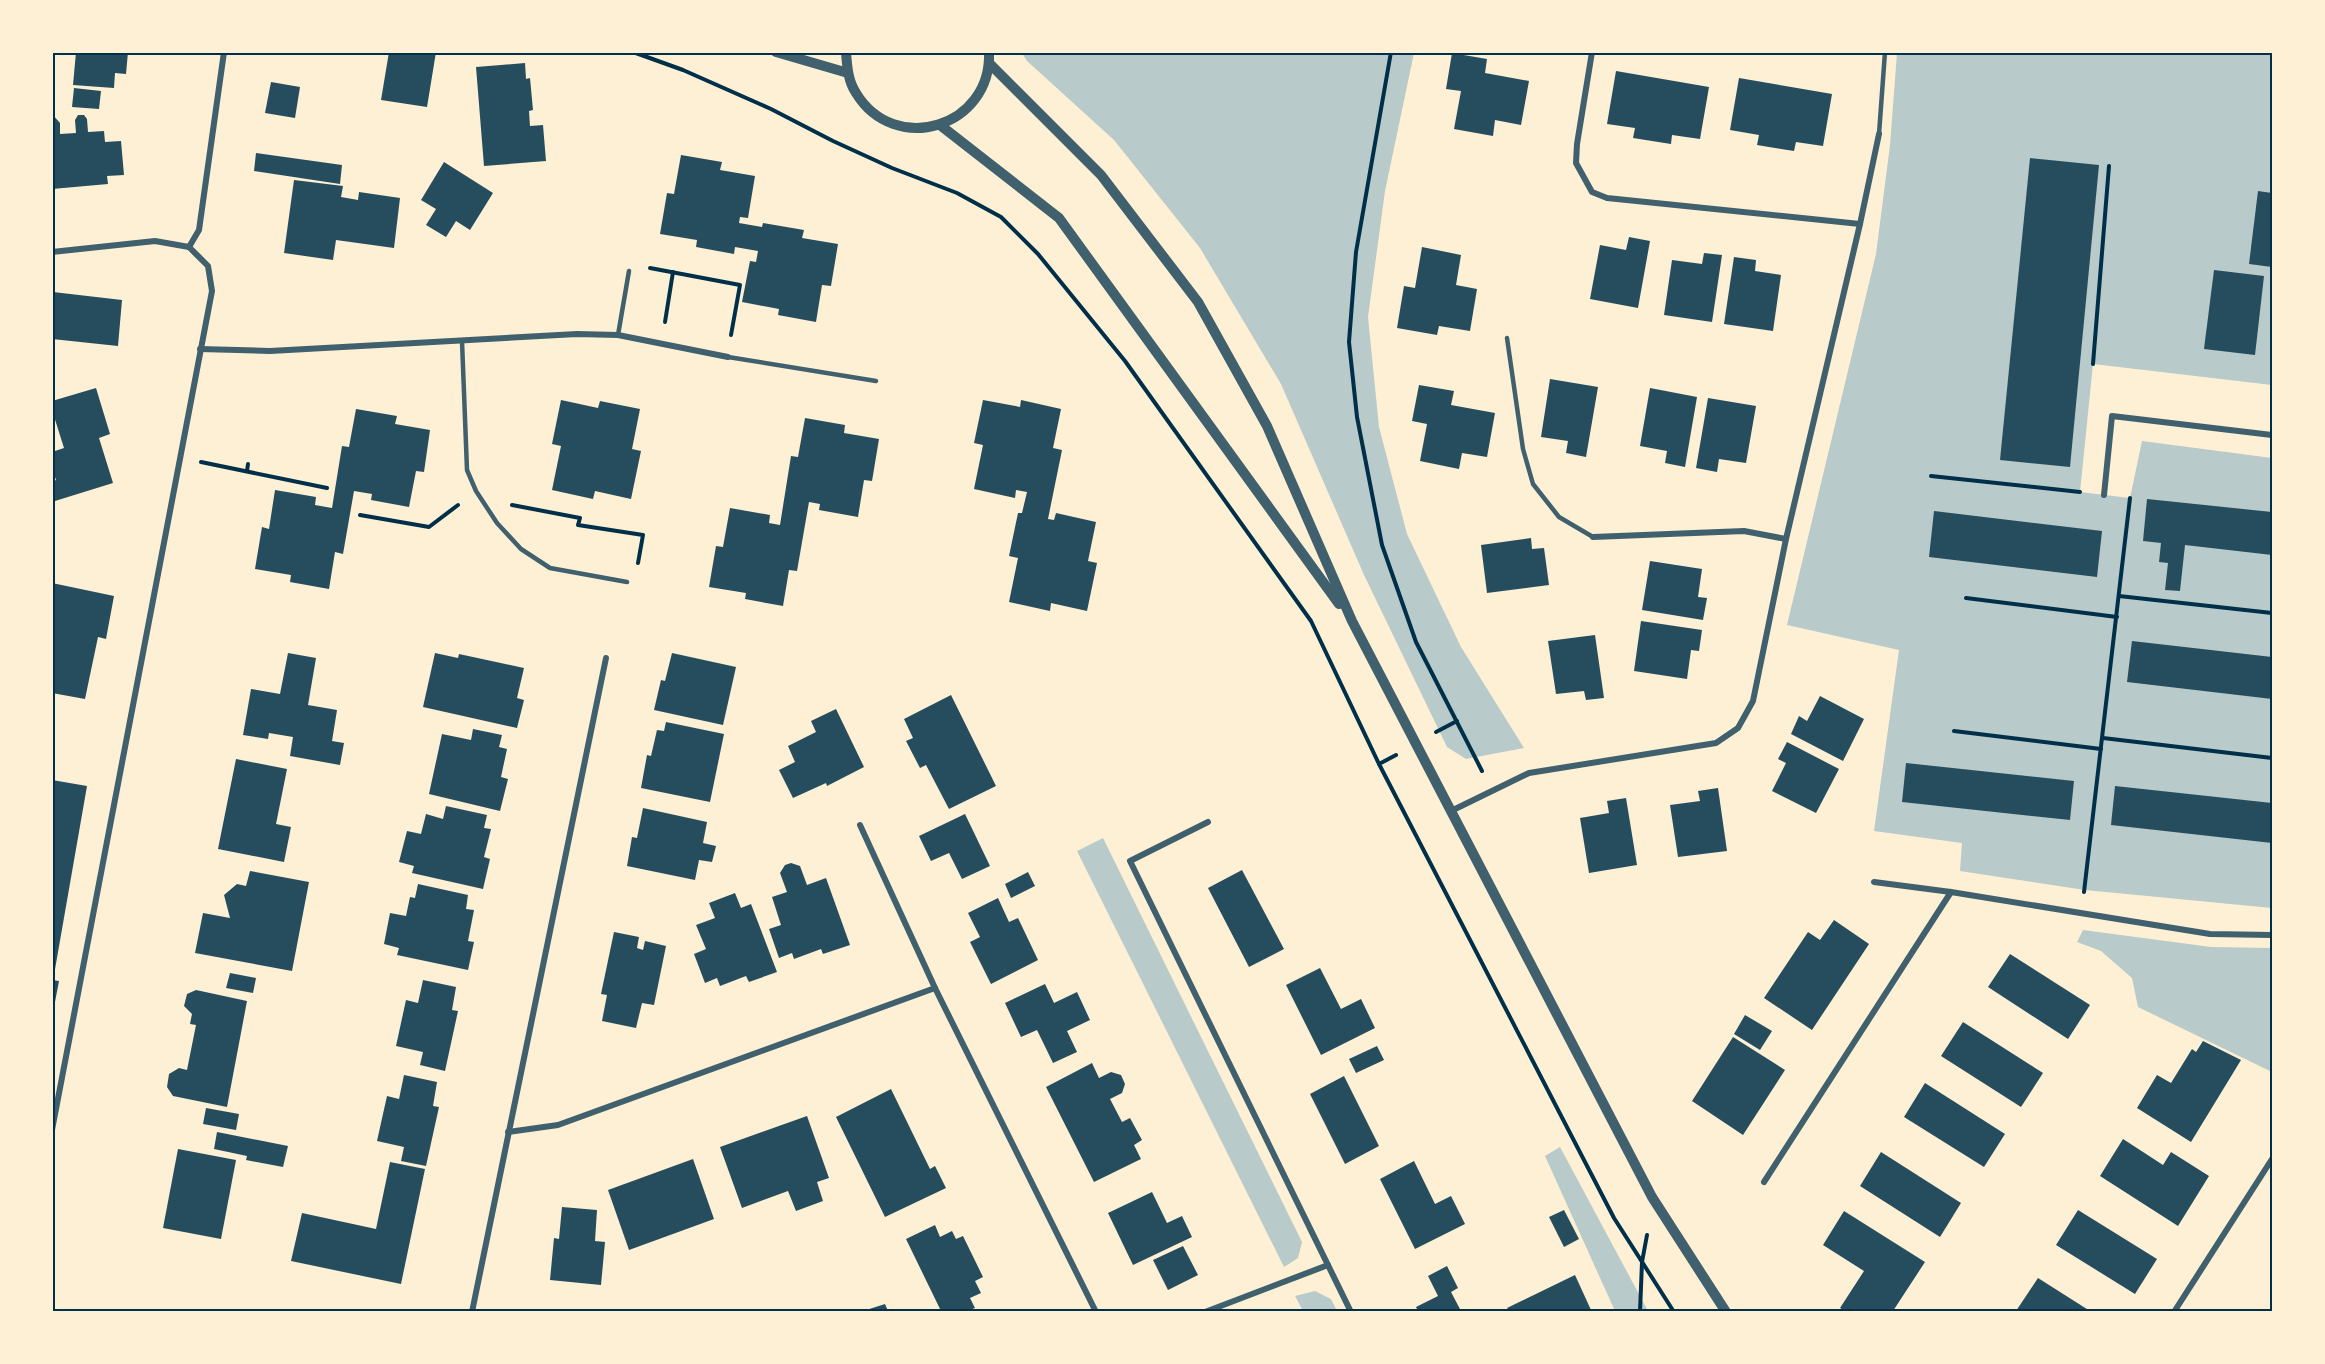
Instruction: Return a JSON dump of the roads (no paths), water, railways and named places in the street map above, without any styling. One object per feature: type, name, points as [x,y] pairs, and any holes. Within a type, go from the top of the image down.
[{"type":"street","points":[[189,247],[199,230],[224,52]]},
{"type":"street","points":[[776,52],[848,73]]},
{"type":"street","points":[[846,52],[848,73],[855,92],[867,108],[883,120],[921,129],[940,125],[959,116],[974,101],[984,83],[989,58]]},
{"type":"street","points":[[1592,52],[1576,144],[1576,163],[1592,192],[1607,198],[1860,224]]},
{"type":"street","points":[[989,58],[1101,175],[1198,302],[1267,426],[1352,621],[1652,1197],[1726,1311]]},
{"type":"street","points":[[940,125],[1059,219],[1352,621]]},
{"type":"street","points":[[1451,811],[1529,772],[1716,743],[1738,729],[1753,701],[1786,540],[1879,135]]},
{"type":"street","points":[[52,252],[155,241],[189,247],[208,266],[212,291],[52,1130]]},
{"type":"street","points":[[200,349],[270,351],[577,334],[618,335],[728,357]]},
{"type":"street","points":[[2104,495],[2112,416],[2272,435]]},
{"type":"street","points":[[1593,537],[1744,531],[1786,540]]},
{"type":"street","points":[[472,1311],[606,658]]},
{"type":"street","points":[[1208,822],[1130,861],[1351,1311]]},
{"type":"street","points":[[861,825],[935,988],[1096,1311]]},
{"type":"street","points":[[1874,882],[1951,892],[2210,934],[2272,935]]},
{"type":"street","points":[[1764,1182],[1951,892]]},
{"type":"street","points":[[508,1132],[558,1125],[935,988]]},
{"type":"street","points":[[2174,1311],[2272,1159]]},
{"type":"street","points":[[1205,1311],[1328,1265]]},
{"type":"lane","points":[[1879,135],[1885,52]]},
{"type":"lane","points":[[618,335],[629,271]]},
{"type":"lane","points":[[1507,338],[1521,438],[1533,484],[1559,517],[1593,537]]},
{"type":"lane","points":[[462,341],[467,470],[476,491],[497,523],[521,549],[550,568],[627,582]]},
{"type":"lane","points":[[728,357],[876,381]]}]
